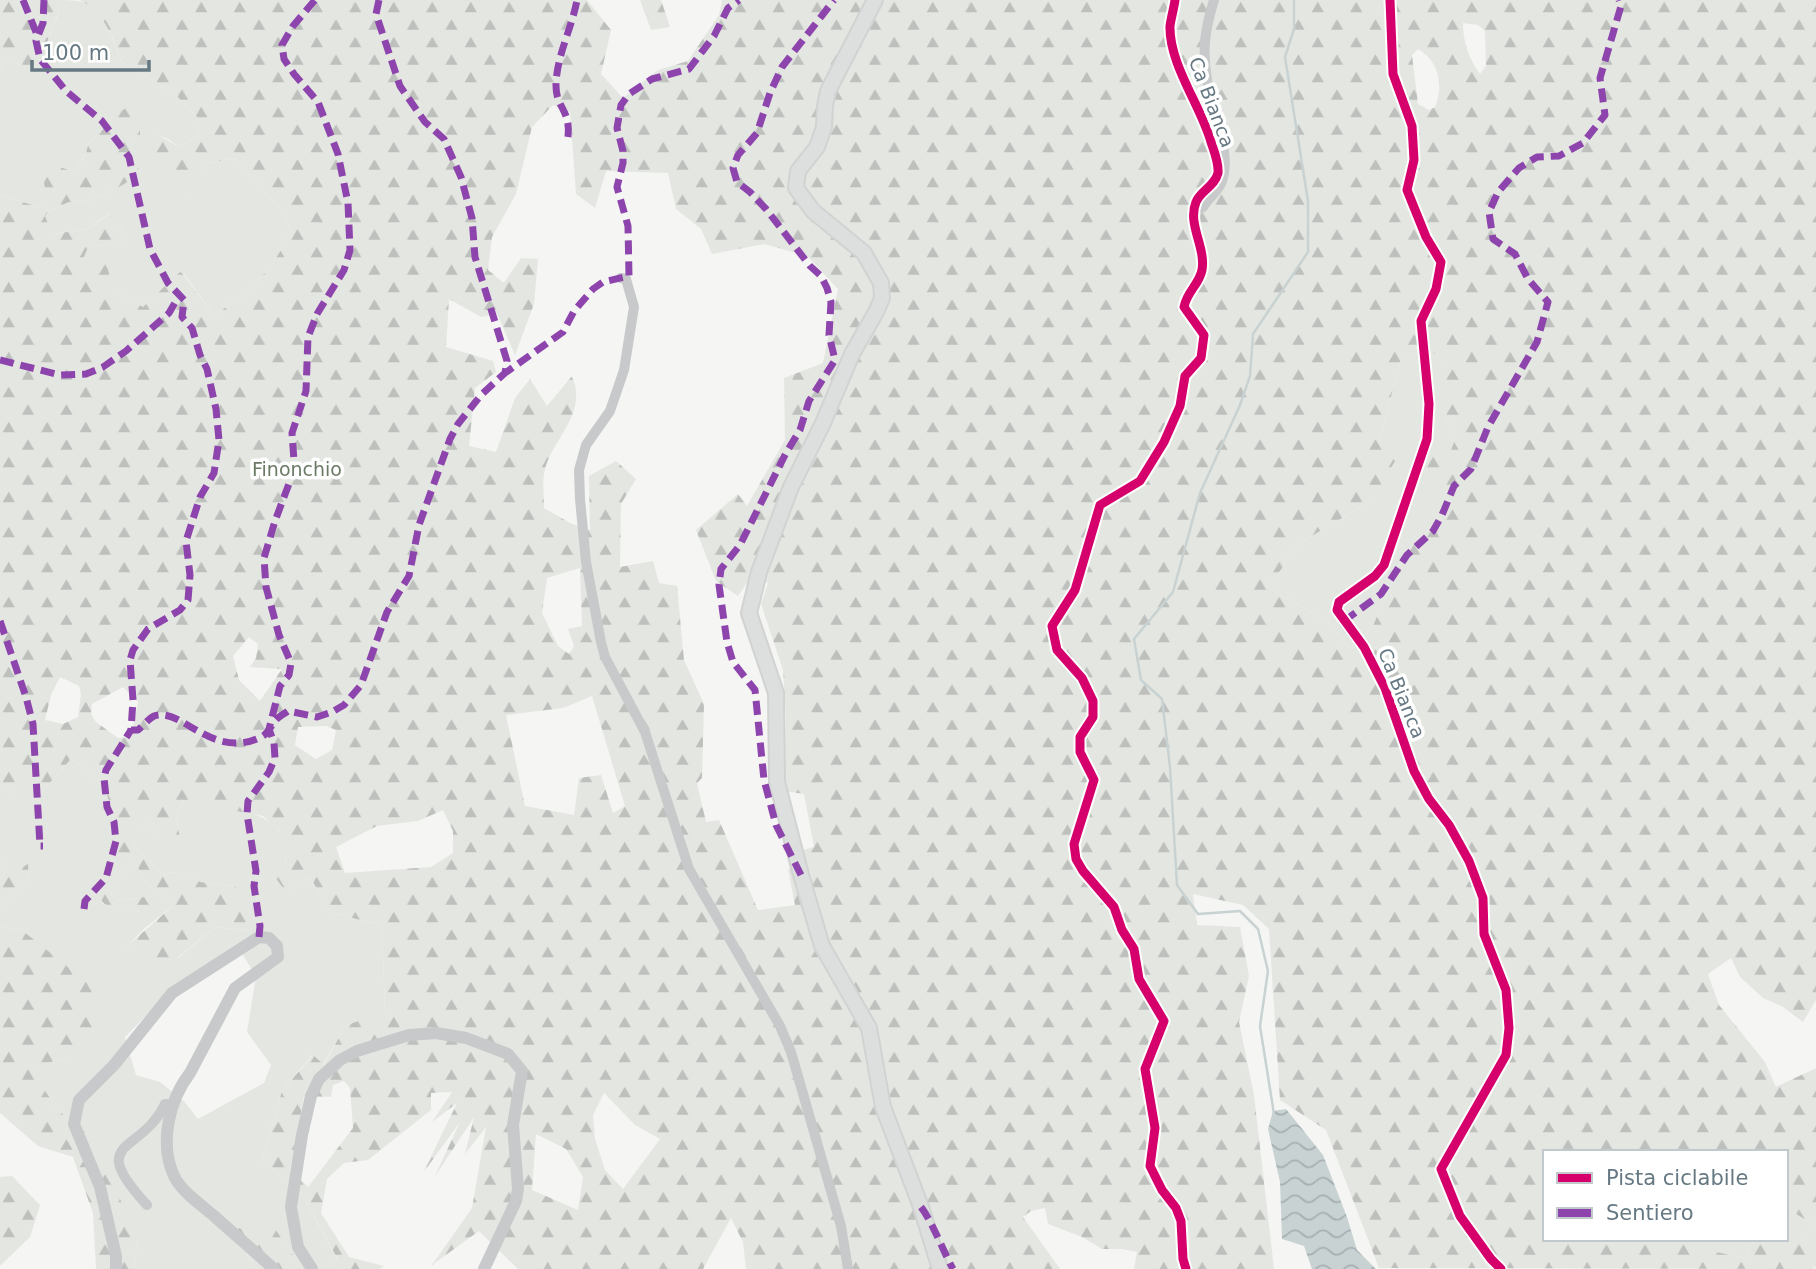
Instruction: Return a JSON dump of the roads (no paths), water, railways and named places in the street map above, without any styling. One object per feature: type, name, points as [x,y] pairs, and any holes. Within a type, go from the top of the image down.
[{"type":"main road","points":[[875,0],[828,91],[824,127],[817,147],[798,171],[796,188],[813,211],[864,253],[881,283],[882,298],[852,354],[823,423],[791,487],[759,572],[749,613],[776,693],[777,782],[801,875],[822,946],[869,1028],[883,1107],[940,1269]]},
{"type":"street","name":"Ca Bianca","points":[[1175,0],[1170,27],[1175,55],[1208,132],[1218,173],[1212,184],[1198,198],[1195,209],[1203,207],[1222,184],[1224,169],[1220,133],[1207,80],[1203,35],[1214,0]]},
{"type":"street","name":"Ca Bianca","points":[[1390,0],[1393,74],[1412,126],[1414,160],[1407,190],[1426,237],[1441,262],[1436,289],[1421,321],[1429,404],[1427,439],[1384,565],[1375,576],[1339,602],[1337,610],[1364,647],[1385,688],[1414,771],[1469,861],[1483,898],[1484,934],[1506,990],[1509,1028],[1506,1055],[1441,1169],[1460,1216],[1501,1269]]},
{"type":"street","points":[[1185,1269],[1182,1259],[1181,1221],[1150,1166],[1155,1128],[1144,1069],[1164,1021],[1139,979],[1134,949],[1122,930],[1114,906],[1083,871],[1076,859],[1074,844],[1094,780],[1080,752],[1080,737],[1093,717],[1093,701],[1082,678],[1057,650],[1052,626],[1075,590],[1100,505],[1140,481],[1164,442],[1180,406],[1185,376],[1201,358],[1204,335],[1184,307],[1186,295],[1202,272],[1203,254],[1193,218],[1195,209]]},
{"type":"street","points":[[621,278],[626,279],[634,307],[624,370],[610,411],[586,445],[579,470],[586,562],[603,649],[645,732],[689,869],[780,1026],[791,1052],[841,1226],[848,1269]]},
{"type":"street","points":[[116,1269],[116,1256],[100,1187],[75,1124],[79,1100],[114,1065],[172,993],[259,937],[269,938],[277,946],[278,957],[235,988],[190,1073],[181,1084],[173,1104],[167,1137],[175,1179],[274,1269]]},
{"type":"street","points":[[312,1269],[298,1247],[291,1207],[302,1135],[311,1096],[319,1079],[340,1060],[357,1051],[409,1035],[436,1033],[466,1038],[508,1054],[522,1071],[513,1125],[518,1189],[516,1201],[484,1269]]},
{"type":"street","points":[[147,1205],[126,1183],[118,1164],[119,1155],[125,1144],[150,1126],[165,1104],[173,1104]]},
{"type":"water","points":[[1286,1109],[1323,1155],[1357,1250],[1376,1269],[1312,1269],[1304,1246],[1282,1239],[1280,1182],[1268,1129],[1273,1111]]},
{"type":"waterway","points":[[1274,1114],[1260,1026],[1268,971],[1258,929],[1240,911],[1198,914],[1177,885],[1170,767],[1162,699],[1141,680],[1134,639],[1173,592],[1200,493],[1240,405],[1250,376],[1253,334],[1308,252],[1308,201],[1285,57],[1294,29],[1294,0]]},
{"type":"park label","name":"Finonchio","points":[[297,469]]}]
